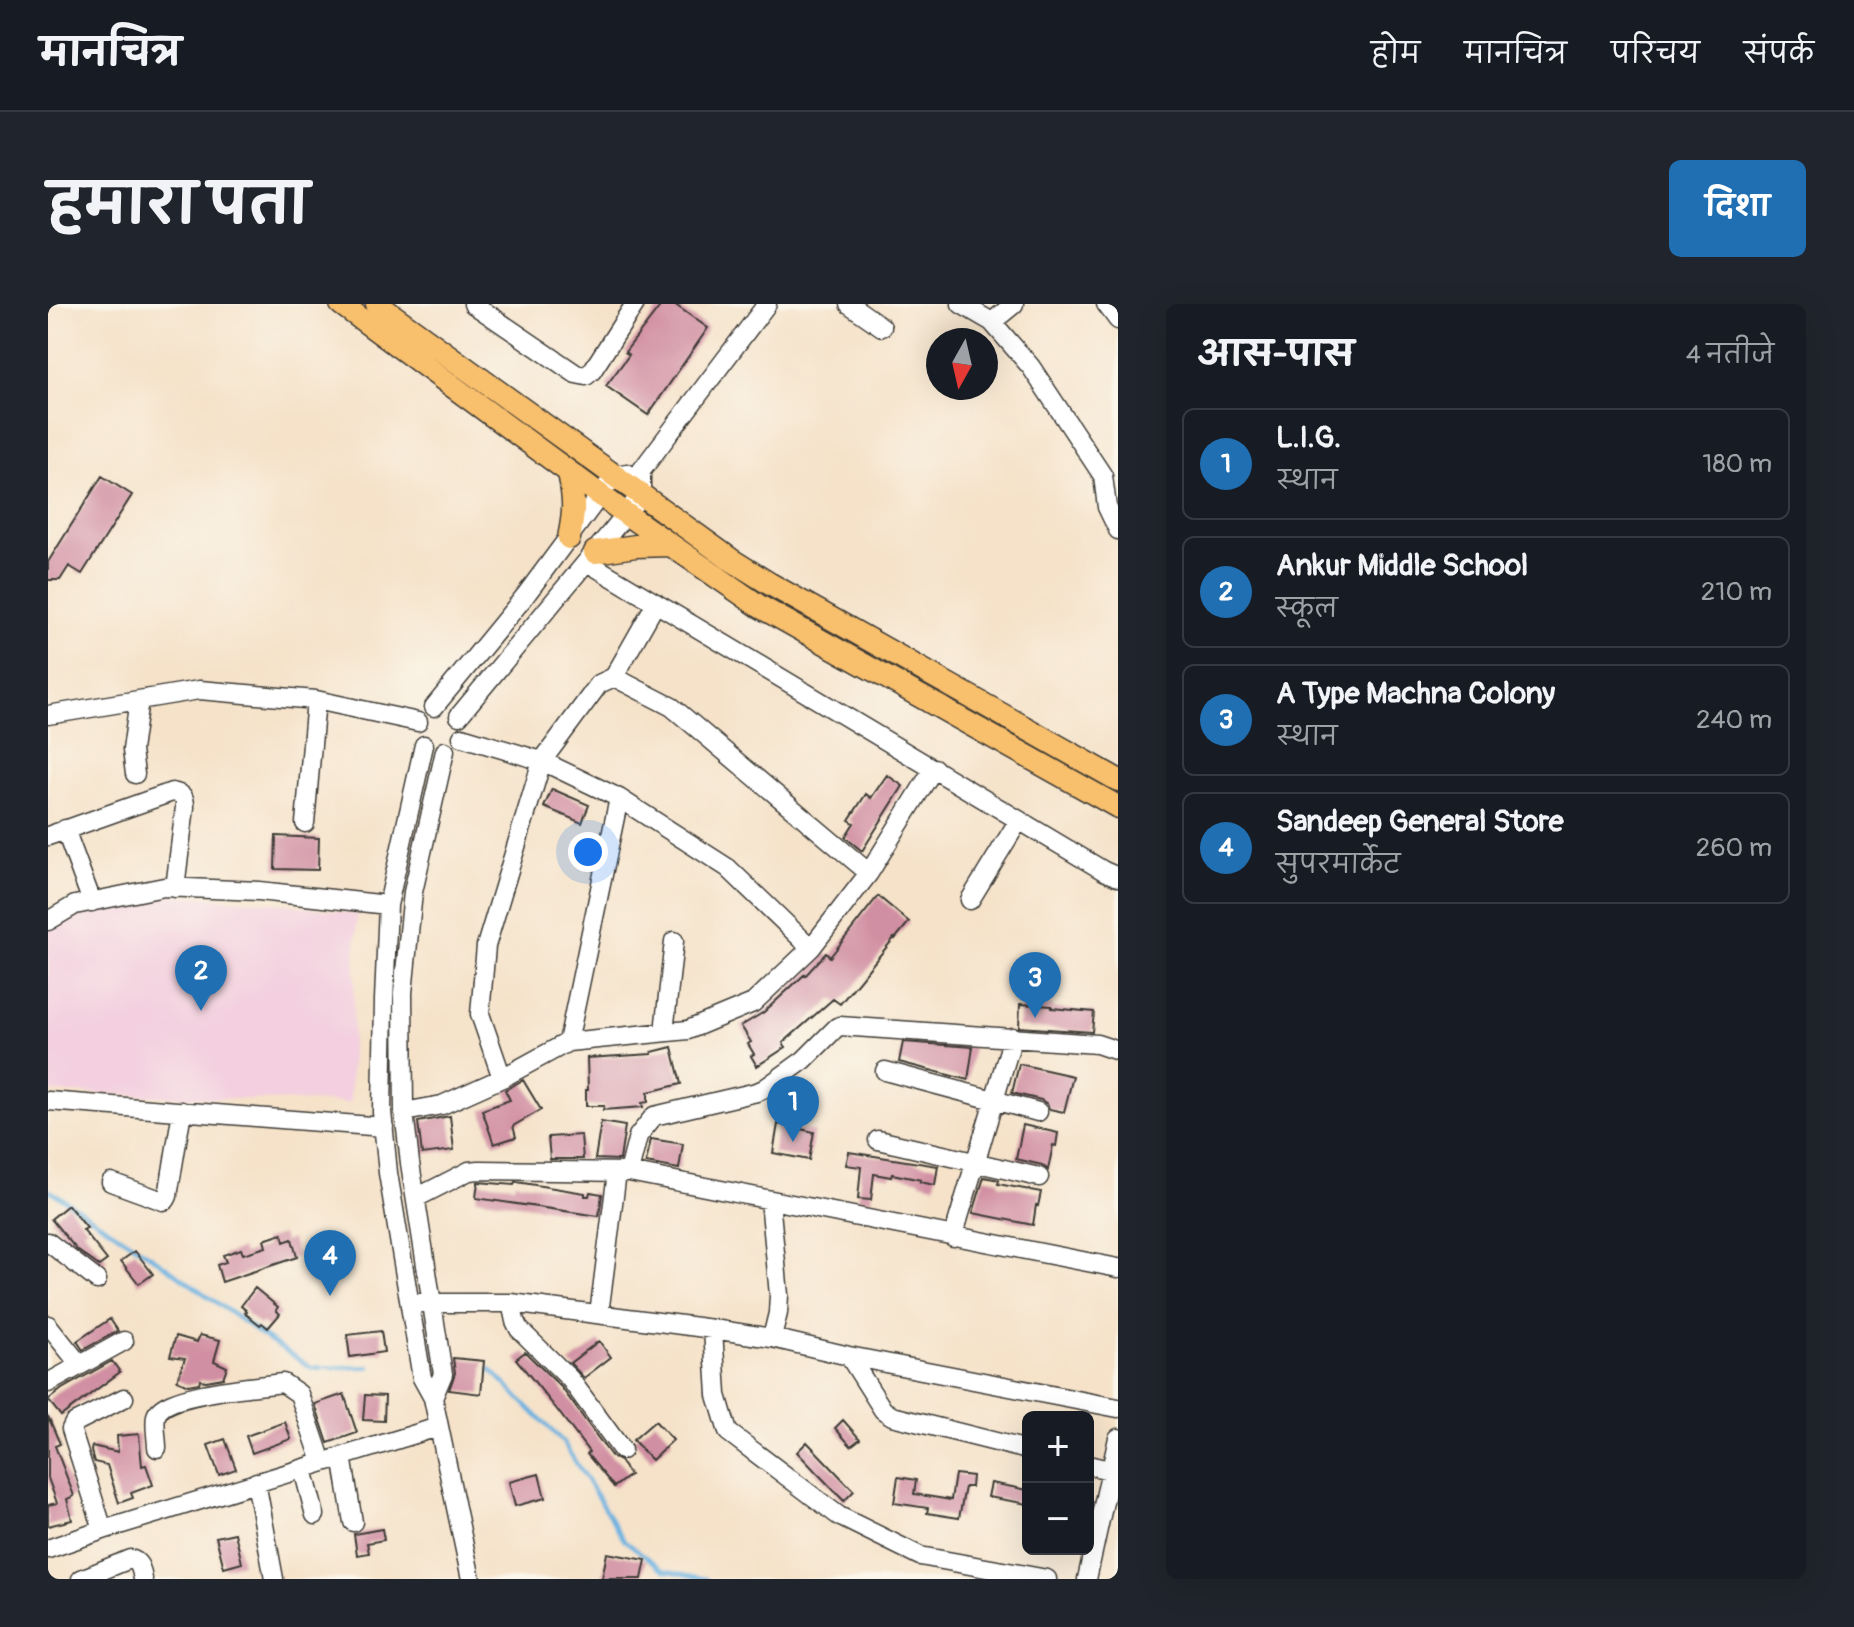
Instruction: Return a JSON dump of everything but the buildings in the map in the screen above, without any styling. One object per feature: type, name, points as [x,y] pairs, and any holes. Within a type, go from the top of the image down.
[{"type":"main road","points":[[341,304],[670,545],[770,584],[1118,780]]},
{"type":"main road","points":[[377,304],[615,475],[641,482],[759,606],[1118,807]]},
{"type":"main road","points":[[569,472],[575,503],[569,538]]},
{"type":"main road","points":[[591,557],[636,546],[670,545]]},
{"type":"main road","points":[[849,656],[861,635]]},
{"type":"street","points":[[473,304],[576,374],[586,376],[635,304]]},
{"type":"street","points":[[459,716],[626,514],[641,482],[767,304]]},
{"type":"street","points":[[849,304],[882,327]]},
{"type":"street","points":[[961,304],[992,322],[1031,367],[1099,467],[1105,484],[1107,507],[1118,530]]},
{"type":"street","points":[[992,322],[1014,304]]},
{"type":"street","points":[[1106,304],[1118,320]]},
{"type":"street","points":[[471,1579],[433,1398],[422,1378],[388,1173],[382,1112],[388,905],[424,745],[417,730],[418,722],[434,707],[525,596],[615,475]]},
{"type":"street","points":[[591,557],[656,603],[1118,877]]},
{"type":"street","points":[[502,1078],[480,1014],[486,946],[542,761],[599,684],[614,677],[656,603]]},
{"type":"street","points":[[614,677],[672,707],[869,873]]},
{"type":"street","points":[[48,715],[199,690],[316,700],[418,722]]},
{"type":"street","points":[[135,774],[132,750],[139,700]]},
{"type":"street","points":[[305,823],[316,700]]},
{"type":"street","points":[[424,745],[445,751],[462,737],[459,716],[448,707],[434,707]]},
{"type":"street","points":[[462,737],[542,761],[619,798],[728,868],[811,948]]},
{"type":"street","points":[[433,1398],[443,1374],[404,1112],[403,993],[413,892],[445,751]]},
{"type":"street","points":[[404,1112],[442,1105],[502,1078],[568,1042],[688,1030],[753,1003],[811,948],[869,873],[934,768]]},
{"type":"street","points":[[92,902],[57,833],[172,792],[181,793],[185,798],[175,888]]},
{"type":"street","points":[[568,1042],[619,798]]},
{"type":"street","points":[[970,900],[1019,820]]},
{"type":"street","points":[[48,921],[75,905],[164,887],[259,891],[388,905]]},
{"type":"street","points":[[664,1032],[674,941]]},
{"type":"street","points":[[599,1314],[623,1172],[638,1136],[654,1116],[764,1089],[804,1060],[837,1027],[844,1025],[1097,1044],[1118,1051]]},
{"type":"street","points":[[953,1237],[1013,1037]]},
{"type":"street","points":[[885,1071],[1038,1112]]},
{"type":"street","points":[[48,1101],[384,1127]]},
{"type":"street","points":[[111,1182],[166,1200],[182,1111]]},
{"type":"street","points":[[878,1140],[1039,1177]]},
{"type":"street","points":[[416,1198],[469,1171],[623,1172],[1118,1268]]},
{"type":"street","points":[[770,1200],[779,1295],[772,1338]]},
{"type":"street","points":[[48,1242],[97,1280]]},
{"type":"street","points":[[410,1303],[511,1303],[713,1329],[772,1338],[1118,1408]]},
{"type":"street","points":[[511,1303],[519,1329],[570,1379],[622,1450]]},
{"type":"street","points":[[48,1325],[80,1365]]},
{"type":"street","points":[[713,1329],[717,1395],[728,1432],[839,1516],[920,1556],[1047,1579]]},
{"type":"street","points":[[48,1383],[124,1341]]},
{"type":"street","points":[[849,1356],[883,1410],[892,1416],[1022,1448]]},
{"type":"street","points":[[157,1448],[156,1417],[165,1404],[203,1394],[283,1383],[299,1394],[322,1462]]},
{"type":"street","points":[[103,1530],[71,1429],[74,1423],[124,1398]]},
{"type":"street","points":[[48,1549],[438,1427]]},
{"type":"street","points":[[1087,1579],[1114,1471],[1118,1438]]},
{"type":"street","points":[[342,1456],[353,1522]]},
{"type":"street","points":[[1094,1466],[1114,1471]]},
{"type":"street","points":[[303,1469],[315,1515]]},
{"type":"street","points":[[256,1482],[274,1579]]},
{"type":"street","points":[[81,1579],[130,1559],[136,1560],[143,1579]]},
{"type":"shaded area","points":[[172,895],[270,902],[357,914],[350,1103],[48,1092],[48,929],[58,921]]},
{"type":"waterway","points":[[48,1189],[157,1260],[312,1368],[370,1367]]},
{"type":"waterway","points":[[490,1369],[563,1442],[624,1540],[664,1570],[707,1579]]},
{"type":"place","name":"Ankur Middle School","points":[[201,1011]]},
{"type":"place","name":"A Type Machna Colony","points":[[1035,1018]]},
{"type":"place","name":"L.I.G.","points":[[793,1142]]},
{"type":"place","name":"Sandeep General Store","points":[[330,1296]]}]
